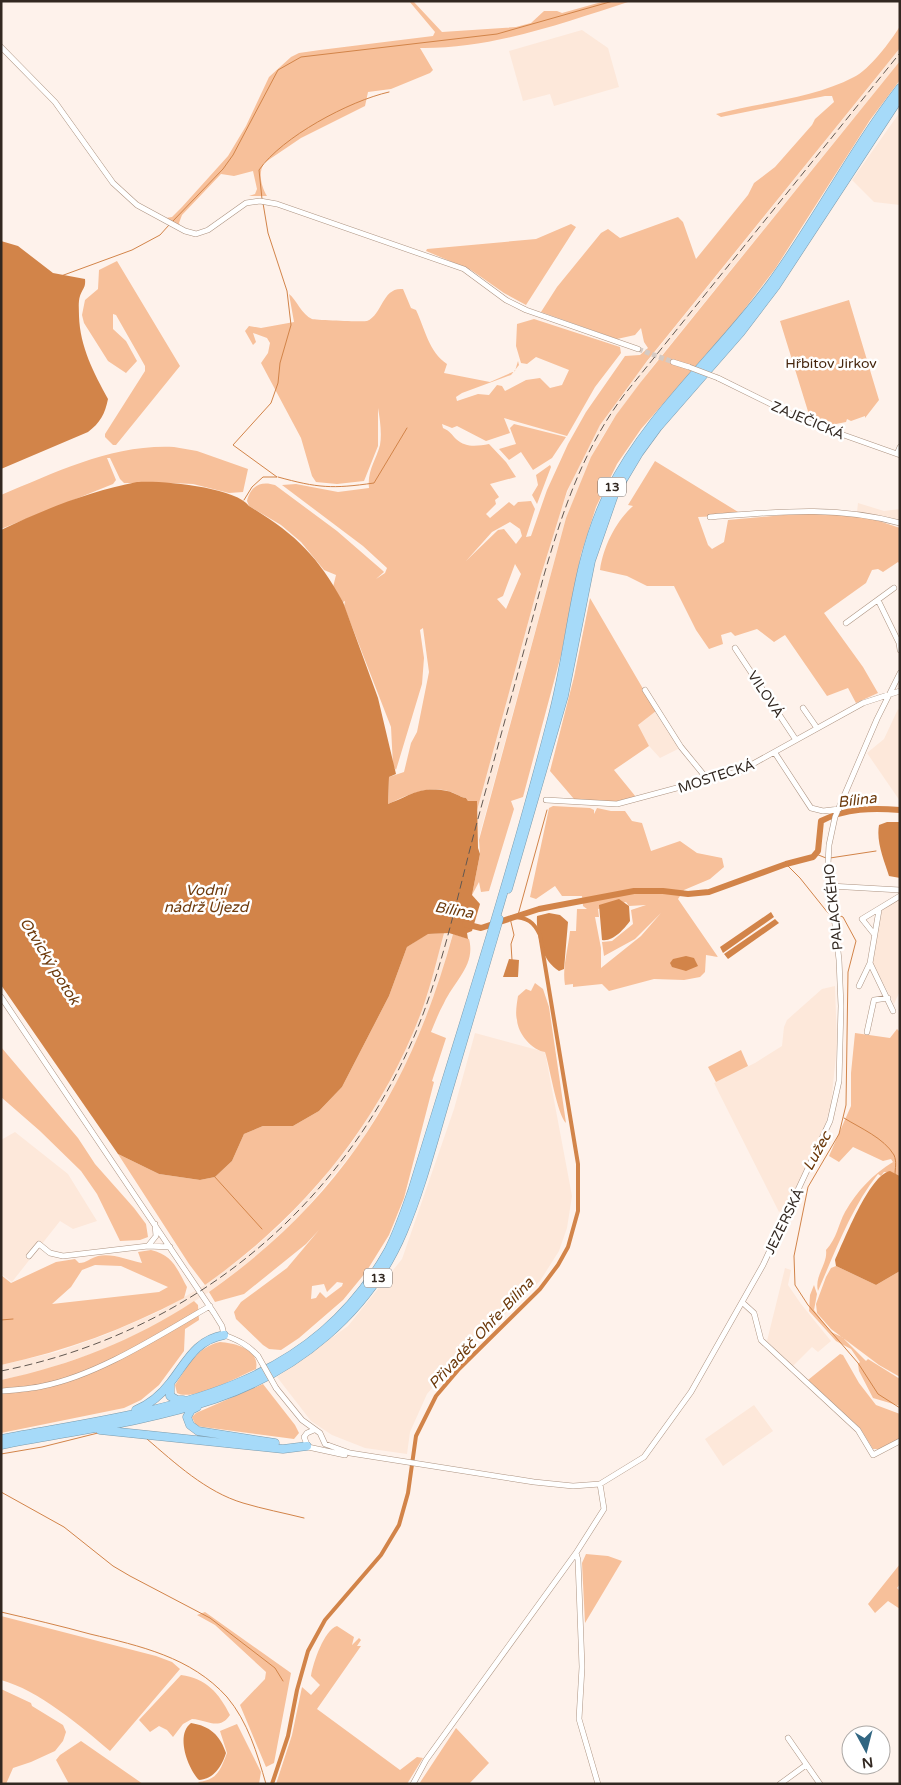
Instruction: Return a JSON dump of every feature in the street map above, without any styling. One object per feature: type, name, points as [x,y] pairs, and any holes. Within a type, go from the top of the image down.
[{"type":"highway","name":"13","points":[[1,1439],[214,1396],[273,1366],[311,1342],[345,1310],[379,1266],[397,1231],[412,1191],[497,910],[552,719],[585,560],[609,493],[634,449],[653,423],[736,328],[771,283],[868,132],[900,88]]},
{"type":"highway","name":"13","points":[[1,1445],[151,1416],[214,1396],[274,1373],[314,1346],[349,1315],[383,1270],[403,1233],[418,1193],[564,696],[591,561],[614,495],[639,453],[658,427],[740,332],[776,286],[826,211],[871,138],[900,97]]},
{"type":"highway","points":[[871,138],[900,104]]},
{"type":"highway","points":[[120,1416],[148,1404],[170,1384],[188,1357],[200,1344],[214,1337],[224,1335]]},
{"type":"highway","points":[[170,1384],[170,1396],[177,1400],[214,1396]]},
{"type":"highway","points":[[214,1396],[190,1410],[187,1417],[194,1429],[288,1445],[297,1444],[306,1435]]},
{"type":"highway","points":[[63,1433],[104,1429],[283,1449],[307,1446]]},
{"type":"street","points":[[1,47],[55,102],[119,190],[137,205],[187,232],[201,234],[248,202],[262,201],[282,205],[464,269],[506,300],[526,310],[638,349]]},
{"type":"street","name":"ZAJEČICKÁ","points":[[673,362],[718,378],[806,422],[898,454]]},
{"type":"street","points":[[898,454],[900,447]]},
{"type":"street","points":[[710,517],[823,510],[866,515],[900,523]]},
{"type":"street","points":[[846,623],[894,588]]},
{"type":"street","points":[[878,600],[899,643],[900,650]]},
{"type":"street","name":"VILOVÁ","points":[[735,648],[796,740]]},
{"type":"street","name":"PALACKÉHO","points":[[841,1006],[828,858],[835,817],[889,693],[900,673]]},
{"type":"street","points":[[645,690],[667,728],[708,780]]},
{"type":"street","name":"MOSTECKÁ","points":[[546,800],[617,804],[740,771],[864,703],[889,693],[900,691]]},
{"type":"street","points":[[803,708],[817,728]]},
{"type":"street","points":[[775,753],[811,808],[824,811],[838,810]]},
{"type":"street","points":[[830,886],[900,890]]},
{"type":"street","points":[[891,900],[892,890]]},
{"type":"street","points":[[874,934],[862,919],[900,896]]},
{"type":"street","points":[[859,986],[870,963],[879,910]]},
{"type":"street","points":[[870,963],[893,1011]]},
{"type":"street","points":[[865,975],[878,980]]},
{"type":"street","points":[[1,997],[210,1306],[222,1326],[224,1335],[250,1347],[258,1356],[276,1388],[302,1420],[322,1435],[322,1442],[315,1449]]},
{"type":"street","points":[[867,1032],[874,1000],[888,998]]},
{"type":"street","name":"JEZERSKÁ","points":[[600,1484],[644,1457],[691,1392],[743,1303],[818,1152],[830,1121],[839,1081],[841,1006]]},
{"type":"street","points":[[148,1246],[156,1236],[155,1224]]},
{"type":"street","points":[[29,1256],[39,1244],[50,1253],[63,1256],[148,1246],[170,1247]]},
{"type":"street","points":[[743,1303],[754,1313],[761,1340],[858,1430],[873,1454],[900,1441]]},
{"type":"street","points":[[1,1392],[44,1386],[85,1374],[157,1337],[210,1306]]},
{"type":"street","points":[[302,1420],[307,1446],[315,1449],[559,1485],[600,1484],[604,1509],[576,1553],[446,1732],[413,1784]]},
{"type":"street","points":[[306,1435],[314,1430]]},
{"type":"street","points":[[322,1442],[337,1450],[380,1458]]},
{"type":"street","points":[[576,1553],[581,1617],[579,1719],[594,1763],[598,1784]]},
{"type":"street","points":[[788,1738],[820,1784]]},
{"type":"street","points":[[780,1784],[806,1765]]},
{"type":"shaded area","points":[[582,30],[608,48],[619,87],[554,106],[550,94],[523,101],[509,51]]},
{"type":"shaded area","points":[[900,48],[900,61],[653,366],[616,415],[598,444],[566,518],[439,984],[406,1067],[359,1145],[300,1216],[253,1259],[209,1292],[162,1322],[106,1349],[38,1372],[1,1380],[1,1365],[57,1352],[105,1335],[160,1311],[205,1285],[248,1253],[283,1222],[315,1188],[353,1141],[387,1086],[422,1009],[541,575],[558,516],[577,468],[600,425],[622,393]]},
{"type":"shaded area","points":[[900,112],[900,205],[874,202],[852,180]]},
{"type":"shaded area","points":[[858,503],[884,511],[900,509],[900,522],[857,512]]},
{"type":"shaded area","points":[[898,709],[900,711],[900,801],[867,753],[884,739]]},
{"type":"shaded area","points":[[656,711],[680,748],[660,758],[649,746],[637,725]]},
{"type":"shaded area","points":[[900,899],[900,991],[894,1004],[872,962],[880,911]]},
{"type":"shaded area","points":[[835,986],[837,1045],[831,1104],[823,1132],[790,1203],[779,1212],[714,1083],[755,1063],[782,1046],[784,1027],[787,1020],[822,989]]},
{"type":"shaded area","points":[[475,1033],[545,1052],[572,1196],[567,1228],[559,1251],[540,1281],[459,1357],[427,1394],[410,1432],[407,1454],[365,1448],[332,1435],[311,1421],[277,1377],[348,1326],[402,1259],[454,1109]]},
{"type":"shaded area","points":[[15,1132],[68,1174],[97,1221],[73,1229],[60,1221],[12,1282],[1,1274],[1,1140]]},
{"type":"shaded area","points":[[785,1268],[791,1270],[788,1285],[831,1341],[818,1352],[812,1347],[793,1366],[767,1341]]},
{"type":"shaded area","points":[[754,1405],[773,1431],[723,1466],[705,1439]]},
{"type":"green space","points":[[409,1],[413,1],[442,32],[516,27],[531,23],[544,11],[562,13],[605,1],[631,1],[527,33],[474,44],[420,48],[433,70],[430,73],[391,89],[368,92],[365,106],[301,138],[264,163],[261,171],[261,180],[267,196],[249,196],[255,194],[257,189],[253,171],[234,176],[221,174],[182,215],[179,223],[180,226],[166,218],[172,217],[182,207],[228,156],[246,126],[269,77],[291,57],[299,53],[433,36],[435,32]]},
{"type":"green space","points":[[900,26],[900,48],[647,361],[600,425],[567,491],[541,575],[476,814],[477,801],[468,801],[466,798],[451,792],[435,789],[403,797],[388,804],[389,777],[404,772],[411,743],[417,732],[429,672],[423,628],[420,630],[424,658],[422,684],[396,770],[393,766],[391,727],[344,606],[345,601],[343,602],[333,587],[336,575],[324,570],[301,542],[281,525],[249,506],[247,501],[248,496],[256,486],[265,483],[275,485],[337,531],[382,570],[384,572],[376,579],[385,573],[387,568],[363,546],[282,485],[296,484],[338,492],[369,488],[371,471],[381,441],[378,408],[378,446],[364,481],[337,484],[316,482],[312,476],[301,438],[261,363],[268,353],[270,343],[267,338],[253,333],[256,342],[253,345],[245,331],[249,326],[261,328],[294,322],[289,294],[305,314],[312,319],[367,321],[372,318],[391,292],[403,289],[411,308],[416,310],[432,347],[447,364],[444,373],[490,382],[514,372],[511,375],[462,393],[456,397],[457,401],[478,394],[489,395],[497,385],[502,386],[505,391],[526,380],[540,378],[550,388],[562,385],[569,370],[536,357],[527,364],[521,363],[516,346],[517,324],[534,319],[620,347],[621,353],[595,387],[567,436],[504,418],[510,433],[486,441],[457,426],[452,428],[442,424],[443,428],[464,444],[476,446],[489,444],[506,462],[516,477],[490,484],[499,497],[495,500],[496,504],[486,514],[490,518],[509,502],[514,506],[518,502],[531,501],[535,509],[526,537],[531,536],[547,490],[568,444],[586,412],[625,356],[640,355],[648,348],[644,342],[641,328],[635,335],[617,339],[541,312],[557,287],[601,233],[608,229],[620,238],[678,217],[683,222],[696,259],[748,195],[754,183],[775,167],[812,125],[815,119],[834,102],[832,96],[825,96],[721,117],[716,114],[804,95],[854,77],[873,62]],"holes":[[[510,522],[520,529],[522,536],[516,544],[504,529],[498,530],[466,561],[492,532]],[[515,564],[521,574],[506,609],[497,599],[503,596]]]},
{"type":"green space","points":[[900,61],[900,80],[870,120],[775,269],[737,319],[641,429],[617,464],[596,507],[581,554],[561,655],[523,797],[511,801],[514,809],[489,891],[481,892],[479,882],[472,895],[480,854],[479,840],[566,518],[591,457],[616,415],[640,383]]},
{"type":"green space","points":[[571,224],[576,227],[526,305],[504,293],[471,270],[426,251],[427,249],[536,239]]},
{"type":"green space","points":[[117,261],[180,366],[116,445],[113,445],[105,437],[105,434],[145,371],[145,366],[116,315],[113,314],[113,329],[126,341],[137,361],[126,373],[108,361],[84,323],[82,315],[85,300],[98,289],[99,270]]},
{"type":"green space","name":"Hřbitov Jirkov","points":[[849,300],[879,400],[865,418],[865,416],[851,421],[847,419],[846,422],[831,425],[832,428],[811,421],[780,321]]},
{"type":"green space","points":[[514,424],[566,437],[552,458],[533,470],[521,452],[509,460],[499,449],[516,444],[510,428]]},
{"type":"green space","points":[[151,447],[174,447],[197,451],[248,469],[243,492],[229,493],[193,484],[124,483],[120,479],[110,458],[107,458],[116,480],[113,484],[1,529],[1,495],[85,461],[129,450]]},
{"type":"green space","points":[[655,461],[743,515],[698,517],[708,545],[712,549],[724,542],[728,520],[827,511],[873,519],[900,528],[900,564],[898,562],[883,572],[878,569],[872,570],[866,583],[824,613],[863,667],[878,693],[856,703],[848,688],[827,696],[785,635],[774,642],[757,629],[735,636],[731,632],[721,635],[723,644],[709,649],[696,630],[674,586],[647,586],[627,576],[600,570],[604,552],[611,535],[621,519],[633,506],[628,505]]},
{"type":"green space","points":[[550,465],[551,467],[537,504],[532,495],[538,485],[536,475]]},
{"type":"green space","points":[[590,598],[656,711],[638,725],[649,746],[614,770],[636,797],[613,802],[574,799],[550,771],[574,677]]},
{"type":"green space","points":[[553,806],[590,808],[594,810],[594,814],[597,808],[625,811],[632,821],[642,823],[651,851],[680,841],[697,853],[722,858],[724,867],[710,879],[684,890],[678,899],[718,957],[706,955],[705,972],[700,977],[684,980],[654,979],[609,991],[602,984],[573,987],[573,984],[565,985],[565,965],[570,931],[576,931],[577,909],[587,909],[583,906],[582,896],[562,896],[555,886],[536,899],[530,897],[549,808]],"holes":[[[626,902],[629,906],[646,905],[631,910],[633,924],[612,941],[602,942],[604,956],[635,939],[661,913],[641,936],[601,968],[601,948],[595,917],[599,917],[598,909]]]},
{"type":"green space","points":[[444,933],[425,1001],[405,1051],[384,1091],[361,1128],[306,1197],[241,1258],[205,1285],[189,1264],[118,1154],[159,1174],[200,1180],[215,1177],[232,1161],[244,1134],[263,1126],[293,1126],[319,1111],[342,1087],[389,996],[407,947],[427,934]]},
{"type":"green space","points":[[453,934],[469,939],[470,948],[467,965],[448,995],[431,1032],[446,1038],[432,1081],[434,1082],[404,1198],[389,1235],[366,1272],[343,1300],[299,1338],[281,1350],[269,1349],[236,1319],[234,1312],[241,1302],[287,1268],[319,1230],[306,1244],[244,1294],[215,1302],[209,1292],[256,1256],[297,1218],[333,1178],[365,1136],[392,1090],[416,1042],[436,990]],"holes":[[[337,1282],[343,1283],[342,1286],[326,1298],[320,1292],[316,1298],[311,1299],[312,1286],[324,1284],[327,1292]]]},
{"type":"green space","points":[[535,983],[543,989],[549,1007],[566,1123],[557,1101],[545,1052],[535,1048],[526,1040],[520,1031],[516,1017],[518,996],[526,989],[531,991]]},
{"type":"green space","points":[[897,1029],[900,1032],[900,1176],[884,1172],[881,1176],[878,1174],[868,1187],[844,1231],[818,1291],[818,1280],[825,1260],[826,1250],[835,1236],[845,1212],[866,1184],[879,1172],[893,1162],[891,1159],[883,1161],[853,1147],[839,1162],[829,1156],[851,1106],[851,1073],[855,1033],[890,1038]]},
{"type":"green space","points":[[1,1047],[78,1138],[95,1164],[134,1208],[146,1224],[148,1237],[140,1240],[120,1241],[97,1194],[81,1171],[40,1131],[1,1097]]},
{"type":"green space","points":[[741,1050],[748,1066],[716,1082],[708,1067]]},
{"type":"green space","points":[[151,1250],[169,1259],[187,1287],[184,1298],[140,1320],[95,1338],[49,1353],[1,1365],[1,1275],[11,1283],[56,1262],[75,1259],[82,1263],[103,1255],[142,1263],[138,1252]],"holes":[[[95,1265],[121,1266],[168,1287],[159,1292],[52,1304],[71,1287],[82,1270]]]},
{"type":"green space","points":[[836,1266],[876,1285],[900,1271],[900,1377],[879,1365],[831,1329],[817,1313],[816,1304],[826,1277],[831,1268]]},
{"type":"green space","points":[[814,1285],[817,1294],[814,1310],[831,1332],[842,1337],[866,1361],[868,1359],[900,1379],[900,1406],[873,1398],[859,1371],[858,1364],[860,1362],[851,1349],[836,1341],[809,1311],[810,1295]]},
{"type":"green space","points":[[194,1301],[198,1305],[199,1320],[185,1329],[184,1351],[159,1385],[141,1400],[124,1408],[1,1433],[1,1380],[52,1367],[102,1350],[149,1328]]},
{"type":"green space","points":[[220,1342],[245,1348],[254,1356],[256,1369],[204,1391],[184,1395],[177,1393],[175,1385],[194,1358],[205,1348]]},
{"type":"green space","points":[[840,1354],[843,1355],[859,1383],[876,1405],[900,1414],[900,1439],[882,1449],[873,1449],[860,1428],[808,1380]]},
{"type":"green space","points":[[263,1384],[295,1425],[299,1433],[294,1439],[196,1426],[192,1417],[196,1413]]},
{"type":"green space","points":[[586,1554],[608,1556],[622,1561],[585,1623],[582,1563]]},
{"type":"green space","points":[[900,1564],[900,1584],[897,1588],[900,1591],[900,1609],[888,1601],[875,1613],[868,1604]]},
{"type":"green space","points":[[205,1612],[291,1673],[274,1763],[266,1767],[240,1705],[265,1679],[266,1672],[215,1625],[197,1615]]},
{"type":"green space","points":[[1,1616],[156,1656],[172,1662],[180,1669],[110,1751],[73,1720],[44,1700],[1,1680]]},
{"type":"green space","points":[[337,1626],[354,1637],[352,1645],[359,1638],[361,1640],[357,1646],[361,1646],[317,1709],[400,1770],[417,1757],[423,1758],[407,1784],[276,1784],[292,1735],[302,1687],[311,1695],[320,1685],[311,1676],[314,1663],[324,1640],[332,1629]]},
{"type":"green space","points":[[181,1675],[198,1679],[205,1683],[216,1693],[230,1715],[222,1723],[217,1724],[192,1719],[183,1724],[173,1737],[167,1730],[159,1726],[150,1732],[139,1720]]},
{"type":"green space","points":[[1,1689],[31,1703],[32,1706],[63,1725],[66,1732],[63,1741],[55,1751],[13,1768],[6,1784],[1,1784]]},
{"type":"green space","points":[[237,1724],[261,1772],[259,1784],[200,1784],[198,1782],[210,1779],[217,1774],[227,1753],[220,1731]]},
{"type":"green space","points":[[456,1728],[489,1763],[469,1784],[419,1784]]},
{"type":"green space","points":[[81,1741],[143,1784],[69,1784],[56,1760],[60,1755]]},
{"type":"water","points":[[1,241],[18,246],[53,273],[85,279],[79,303],[82,338],[93,369],[108,399],[101,418],[88,432],[1,469]]},
{"type":"water","name":"Vodní nádrž Újezd","points":[[137,482],[162,482],[197,486],[229,494],[241,499],[279,526],[304,547],[324,571],[343,602],[378,698],[396,774],[389,777],[388,804],[416,792],[429,790],[450,792],[466,798],[468,801],[477,801],[478,848],[480,854],[472,895],[480,904],[472,931],[467,933],[468,939],[449,933],[428,934],[407,947],[389,996],[342,1087],[319,1111],[293,1126],[263,1126],[244,1134],[232,1161],[215,1177],[200,1180],[159,1174],[118,1154],[1,985],[1,530],[34,515],[102,490]]},
{"type":"water","points":[[887,822],[900,822],[900,878],[889,876],[881,851],[879,825]]},
{"type":"water","points":[[619,899],[629,906],[630,921],[614,937],[602,940],[599,905]]},
{"type":"water","points":[[771,912],[774,917],[723,953],[720,947]]},
{"type":"water","points":[[549,913],[560,915],[568,922],[564,969],[559,971],[548,961],[539,939],[537,916]]},
{"type":"water","points":[[775,919],[779,923],[728,959],[724,954]]},
{"type":"water","points":[[686,956],[694,958],[698,966],[686,971],[672,967],[670,963],[673,959]]},
{"type":"water","points":[[509,959],[519,960],[518,977],[503,977]]},
{"type":"water","points":[[890,1171],[900,1176],[900,1271],[876,1285],[836,1266],[835,1260],[866,1196],[882,1175]]},
{"type":"water","points":[[191,1723],[204,1726],[213,1732],[221,1741],[226,1753],[217,1771],[209,1777],[199,1780],[187,1760],[185,1752],[184,1735],[186,1728]]},
{"type":"waterway","points":[[172,222],[223,169],[233,155],[278,70],[301,57],[497,34],[613,1]]},
{"type":"waterway","points":[[262,199],[259,170],[283,145],[336,112],[355,103],[389,92]]},
{"type":"waterway","points":[[244,500],[252,487],[263,477],[277,477],[233,445],[271,403],[278,383],[280,363],[291,325],[287,291],[268,233],[263,203]]},
{"type":"waterway","points":[[61,276],[132,250],[160,235],[169,225]]},
{"type":"waterway","points":[[278,477],[315,485],[336,487],[374,483],[407,428]]},
{"type":"waterway","points":[[518,915],[547,810]]},
{"type":"waterway","name":"Bílina","points":[[465,924],[481,928],[539,909],[634,891],[663,891],[688,894],[709,892],[786,864],[813,857],[818,851],[821,821],[830,817],[850,811],[900,810]]},
{"type":"waterway","points":[[830,858],[876,851]]},
{"type":"waterway","points":[[816,854],[826,858]]},
{"type":"waterway","name":"Lužec","points":[[786,864],[800,878],[828,913],[832,914]]},
{"type":"waterway","name":"Lužec","points":[[836,914],[843,917],[856,941],[848,972],[846,1105],[839,1134],[808,1187],[794,1256],[795,1285],[808,1305],[858,1363],[878,1394],[900,1408]]},
{"type":"waterway","name":"Přivaděč Ohře-Bílina","points":[[272,1784],[288,1736],[297,1690],[308,1651],[325,1620],[381,1555],[399,1525],[408,1493],[416,1436],[436,1396],[459,1369],[540,1289],[558,1265],[568,1247],[578,1211],[578,1164],[540,935],[529,921],[512,917]]},
{"type":"waterway","points":[[510,918],[514,935],[511,944],[512,960]]},
{"type":"waterway","points":[[844,1118],[871,1134],[890,1149],[895,1160],[895,1175]]},
{"type":"waterway","points":[[214,1176],[262,1229]]},
{"type":"waterway","points":[[1,1320],[13,1319]]},
{"type":"waterway","points":[[1,1454],[42,1447],[98,1433]]},
{"type":"waterway","points":[[147,1439],[192,1476],[216,1492],[243,1503],[304,1518]]},
{"type":"waterway","points":[[1,1492],[64,1527],[113,1566],[210,1618],[275,1668],[283,1681]]},
{"type":"waterway","points":[[1,1612],[127,1643],[164,1655],[197,1672],[213,1683],[227,1697],[241,1717],[255,1749],[266,1784]]},
{"type":"tunnel","points":[[638,349],[673,362]]},
{"type":"railway","points":[[1,1371],[69,1353],[133,1328],[193,1296],[248,1256],[298,1211],[343,1159],[381,1102],[413,1039],[423,1014],[448,934],[544,575],[567,504],[597,437],[624,395],[900,53]]},
{"type":"water label","name":"Otvický potok","points":[[50,961]]}]
